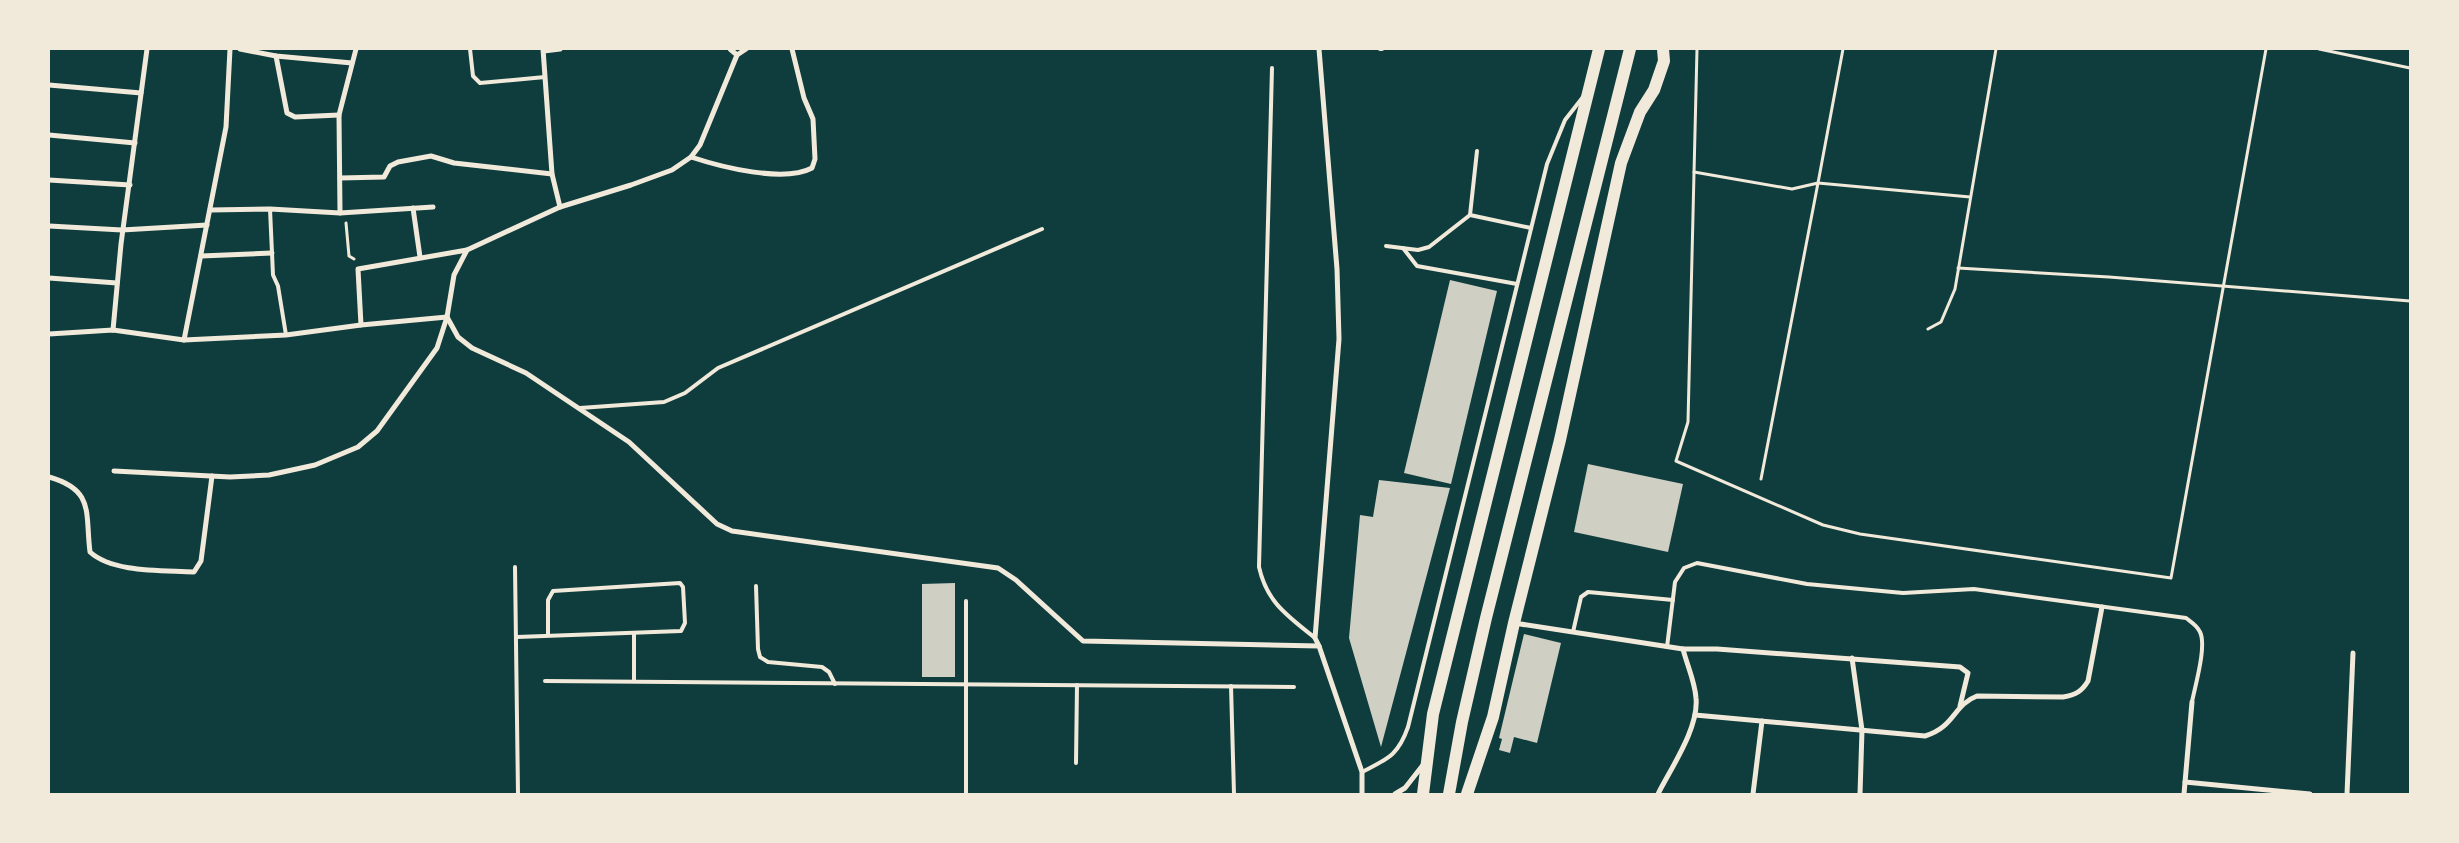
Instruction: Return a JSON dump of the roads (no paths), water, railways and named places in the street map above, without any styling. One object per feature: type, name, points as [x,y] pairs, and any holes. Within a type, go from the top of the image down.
[{"type":"main road","points":[[1423,794],[1433,714],[1599,49]]},
{"type":"main road","points":[[1450,794],[1462,722],[1486,618],[1630,49]]},
{"type":"main road","points":[[1468,794],[1493,717],[1514,623],[1560,440],[1621,163],[1640,112],[1654,90],[1664,61],[1663,49]]},
{"type":"street","points":[[113,330],[122,230],[130,185],[148,49]]},
{"type":"street","points":[[184,340],[226,127],[230,49]]},
{"type":"street","points":[[240,49],[276,56],[352,63]]},
{"type":"street","points":[[342,213],[339,115],[356,49]]},
{"type":"street","points":[[560,49],[543,50],[552,174],[560,207]]},
{"type":"street","points":[[730,49],[737,55]]},
{"type":"street","points":[[361,325],[358,269],[467,250],[560,207],[672,170],[691,157],[700,145],[737,55],[746,49]]},
{"type":"street","points":[[691,157],[719,166],[764,173],[803,173],[812,168],[814,159],[813,119],[804,98],[792,49]]},
{"type":"street","points":[[1319,49],[1337,268],[1339,339],[1315,638],[1362,772],[1362,794]]},
{"type":"street","points":[[276,56],[287,113],[295,117],[339,115]]},
{"type":"street","points":[[49,85],[141,94]]},
{"type":"street","points":[[49,135],[135,143]]},
{"type":"street","points":[[340,178],[384,177],[390,166],[398,162],[431,156],[454,163],[552,174]]},
{"type":"street","points":[[49,180],[130,185]]},
{"type":"street","points":[[210,210],[270,209],[342,213],[433,207]]},
{"type":"street","points":[[413,208],[420,257]]},
{"type":"street","points":[[49,226],[122,230],[207,224]]},
{"type":"street","points":[[114,470],[212,476],[269,475],[315,465],[358,447],[377,431],[437,348],[446,317],[454,275],[467,250]]},
{"type":"street","points":[[201,256],[272,253]]},
{"type":"street","points":[[49,278],[117,283]]},
{"type":"street","points":[[446,317],[458,337],[472,348],[526,372],[629,442],[717,524],[732,531],[998,568],[1016,580],[1077,637],[1092,643],[1318,646]]},
{"type":"street","points":[[49,334],[113,330],[184,340],[286,335],[361,325],[446,317]]},
{"type":"street","points":[[49,477],[63,481],[78,490],[84,498],[87,507],[90,552],[100,560],[114,565],[194,572],[201,561],[212,476]]},
{"type":"street","points":[[1960,706],[1977,696],[2063,697],[2074,695],[2083,690],[2088,680],[2102,607]]},
{"type":"street","points":[[1514,623],[1683,649],[1717,649],[1852,658],[1964,668],[1968,677],[1960,706],[1952,720],[1944,728],[1925,736],[1695,715]]},
{"type":"street","points":[[1658,794],[1692,726],[1695,715],[1696,696],[1683,649]]},
{"type":"street","points":[[2347,794],[2353,653]]},
{"type":"street","points":[[1852,658],[1862,730],[1860,794]]},
{"type":"street","points":[[2184,794],[2192,702]]},
{"type":"street","points":[[1753,794],[1762,721]]},
{"type":"street","points":[[1395,794],[1405,788],[1426,760]]},
{"type":"street","points":[[2185,782],[2310,794]]},
{"type":"lane","points":[[470,49],[473,76],[480,83],[545,77]]},
{"type":"lane","points":[[1272,68],[1258,567],[1263,584],[1271,599],[1315,638]]},
{"type":"lane","points":[[1362,772],[1394,755],[1408,727],[1546,164],[1557,134],[1576,104],[1588,92]]},
{"type":"lane","points":[[1386,246],[1418,250],[1429,247],[1470,215],[1477,151]]},
{"type":"lane","points":[[270,209],[273,275],[278,286],[286,335]]},
{"type":"lane","points":[[1470,215],[1531,228]]},
{"type":"lane","points":[[578,408],[664,402],[685,393],[718,368],[1042,229]]},
{"type":"lane","points":[[1403,248],[1417,266],[1517,284]]},
{"type":"lane","points":[[1667,647],[1675,582],[1684,568],[1697,563],[1807,584],[1904,593],[1974,589],[2186,618],[2200,632],[2202,642],[2192,702]]},
{"type":"lane","points":[[516,566],[518,794]]},
{"type":"lane","points":[[517,637],[681,631],[685,623],[684,587],[680,583],[553,591],[548,600],[548,635]]},
{"type":"lane","points":[[756,586],[758,649],[760,657],[768,662],[822,667],[828,672],[835,684]]},
{"type":"lane","points":[[1573,632],[1581,597],[1588,592],[1673,600]]},
{"type":"lane","points":[[966,601],[966,794]]},
{"type":"lane","points":[[634,633],[634,680]]},
{"type":"lane","points":[[545,681],[634,680],[835,684],[1294,686]]},
{"type":"lane","points":[[1076,685],[1076,763]]},
{"type":"lane","points":[[1231,686],[1234,794]]}]
